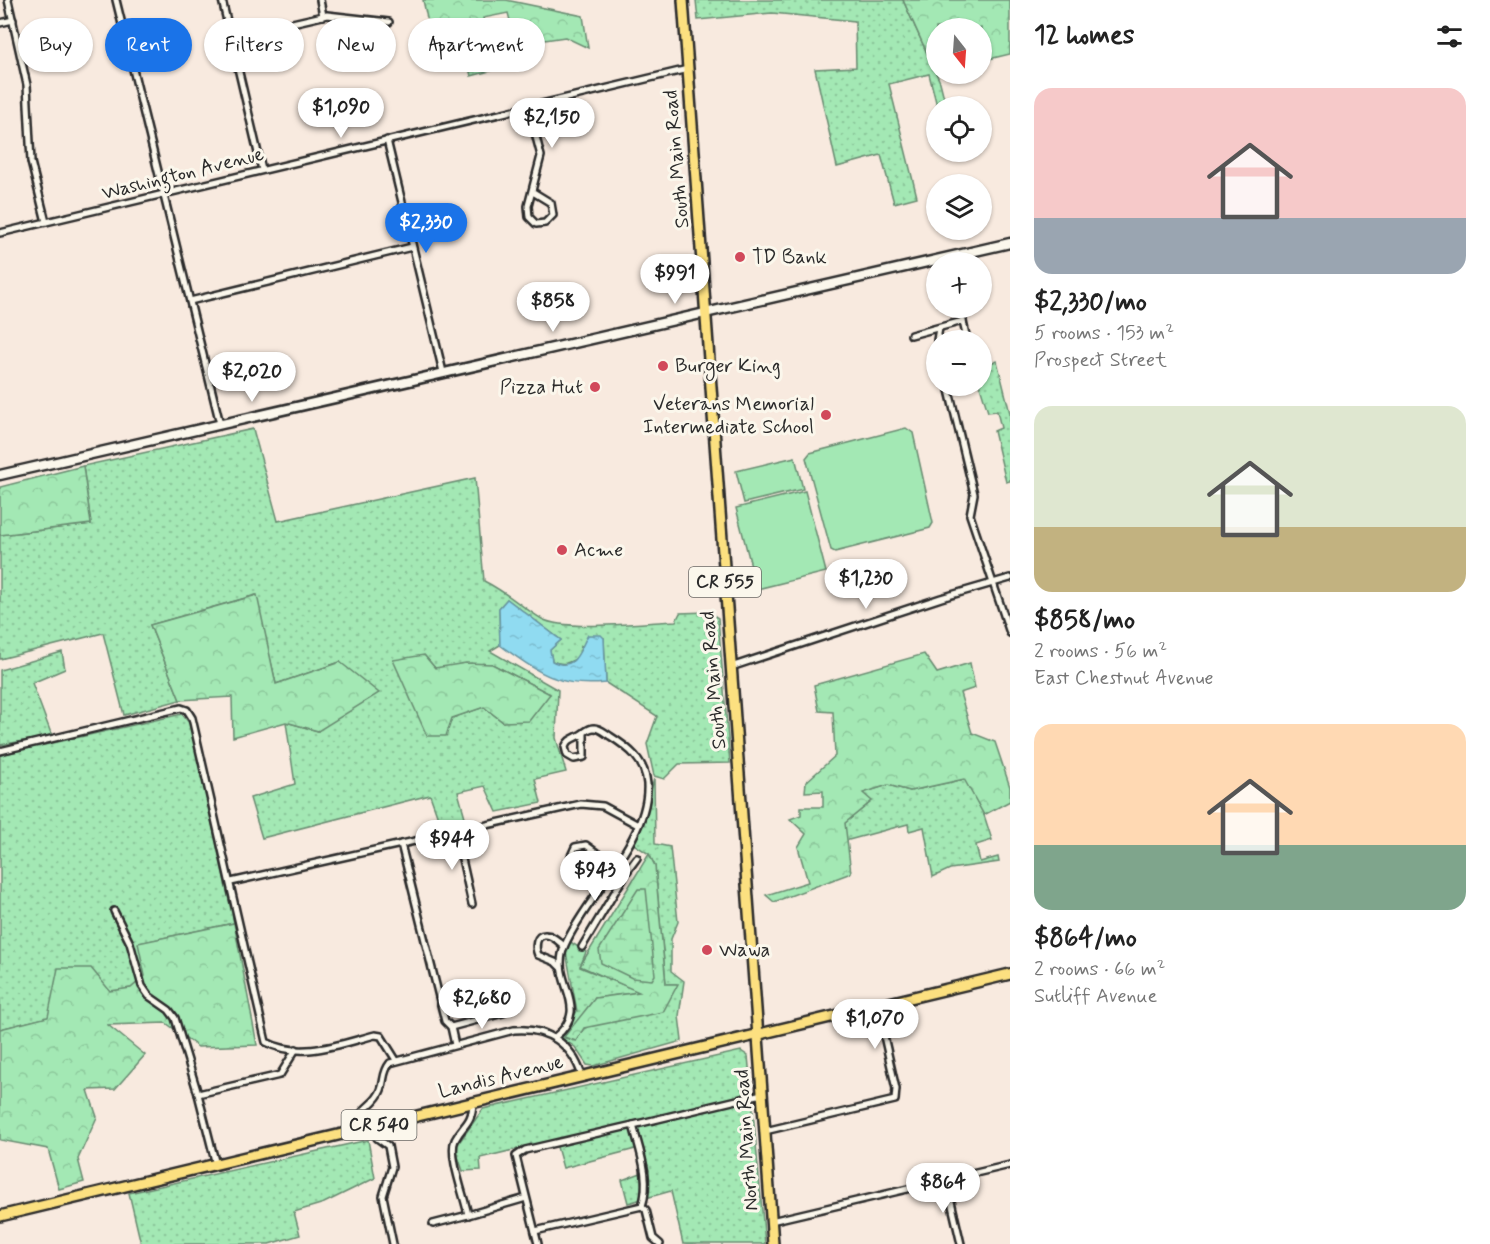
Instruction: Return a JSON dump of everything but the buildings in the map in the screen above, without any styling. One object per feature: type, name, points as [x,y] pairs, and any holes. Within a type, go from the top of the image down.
[{"type":"main road","name":"South Main Road","points":[[683,0],[758,1034]]},
{"type":"main road","name":"Landis Avenue","points":[[0,1216],[1010,974]]},
{"type":"main road","name":"North Main Road","points":[[758,1034],[773,1244]]},
{"type":"street","points":[[8,0],[28,93],[31,162],[46,222]]},
{"type":"street","points":[[116,0],[220,424]]},
{"type":"street","points":[[222,0],[226,18]]},
{"type":"street","points":[[320,0],[323,16]]},
{"type":"street","points":[[304,20],[323,16],[345,18]]},
{"type":"street","points":[[0,23],[13,20]]},
{"type":"street","name":"Washington Avenue","points":[[0,233],[688,69]]},
{"type":"street","points":[[239,72],[262,170]]},
{"type":"street","points":[[528,106],[541,156],[528,206],[529,217],[536,224],[545,224],[553,215],[551,203],[532,192]]},
{"type":"street","points":[[387,140],[443,372]]},
{"type":"street","points":[[977,252],[1010,243]]},
{"type":"street","points":[[190,301],[412,247]]},
{"type":"street","points":[[0,475],[707,310],[926,265]]},
{"type":"street","points":[[962,318],[965,330]]},
{"type":"street","points":[[911,335],[963,321]]},
{"type":"street","points":[[937,330],[941,327]]},
{"type":"street","points":[[950,396],[974,494],[969,507],[971,521],[1010,633]]},
{"type":"street","points":[[731,667],[941,598],[1010,578]]},
{"type":"street","points":[[0,751],[182,708],[187,710],[192,718],[266,1042],[296,1049],[321,1048],[375,1035],[381,1036],[396,1060]]},
{"type":"street","points":[[555,1037],[566,1028],[572,1014],[562,970],[564,946],[638,825],[644,806],[647,782],[636,756],[597,729],[589,729],[567,743],[566,752],[571,758],[584,758],[584,733]]},
{"type":"street","points":[[231,882],[589,803],[603,806],[638,825]]},
{"type":"street","points":[[456,832],[472,904]]},
{"type":"street","points":[[401,844],[445,1021],[450,1027],[455,1045]]},
{"type":"street","points":[[599,855],[584,866],[576,864],[572,855],[575,847],[581,845],[628,870]]},
{"type":"street","points":[[582,947],[637,858]]},
{"type":"street","points":[[114,911],[130,943],[142,986],[149,996],[169,1010],[175,1018],[216,1165]]},
{"type":"street","points":[[578,924],[591,931]]},
{"type":"street","points":[[562,970],[555,962],[538,955],[535,948],[537,940],[544,935],[548,935],[564,946]]},
{"type":"street","points":[[765,1131],[895,1100],[897,1093],[877,1005]]},
{"type":"street","points":[[450,1027],[502,1013]]},
{"type":"street","points":[[357,1130],[359,1114],[380,1093],[384,1071],[396,1060],[455,1045],[529,1029],[555,1037],[574,1055],[582,1076]]},
{"type":"street","points":[[198,1094],[280,1075],[296,1049]]},
{"type":"street","points":[[538,1244],[516,1156],[525,1150],[762,1094]]},
{"type":"street","points":[[468,1215],[453,1152],[455,1140],[472,1118],[473,1103]]},
{"type":"street","points":[[633,1125],[646,1174],[642,1206],[653,1238],[660,1244]]},
{"type":"street","points":[[375,1126],[377,1138],[388,1146],[392,1167],[383,1196],[393,1244]]},
{"type":"street","points":[[771,1221],[1010,1165]]},
{"type":"street","points":[[946,1180],[961,1244]]},
{"type":"street","points":[[433,1224],[526,1198]]},
{"type":"street","points":[[535,1232],[642,1206]]},
{"type":"green space","points":[[423,0],[506,0],[583,16],[588,48],[565,37],[545,40],[545,18],[509,18],[508,13],[483,18],[427,18]]},
{"type":"green space","points":[[696,0],[903,0],[926,51],[926,75],[889,84],[917,197],[894,203],[881,155],[837,167],[815,69],[856,67],[855,21],[772,13],[698,20]]},
{"type":"green space","points":[[903,0],[1010,0],[1010,54],[992,58],[992,18],[926,18],[926,51]]},
{"type":"green space","points":[[470,72],[486,72],[471,76]]},
{"type":"green space","points":[[932,84],[940,84],[944,96],[934,96]]},
{"type":"green space","points":[[997,361],[1010,413],[1010,481],[1006,482],[994,431],[1001,428],[997,411],[988,412],[983,396],[992,396],[992,362]]},
{"type":"green space","points":[[906,428],[913,433],[933,523],[930,528],[835,552],[831,550],[806,458],[810,453]]},
{"type":"green space","points":[[253,429],[278,521],[475,478],[484,581],[542,619],[553,623],[587,626],[676,621],[680,613],[708,612],[718,618],[730,763],[679,764],[664,779],[654,776],[647,744],[657,716],[606,683],[604,638],[581,646],[579,657],[572,661],[563,664],[556,663],[552,661],[550,650],[561,640],[507,599],[499,608],[500,645],[490,651],[558,690],[556,738],[566,772],[535,779],[541,803],[497,812],[485,786],[458,792],[465,817],[440,823],[430,795],[262,838],[250,798],[295,784],[286,722],[318,731],[340,662],[276,684],[256,595],[150,625],[180,700],[124,715],[103,633],[0,659],[0,535],[91,524],[83,466]],"holes":[[[424,655],[435,668],[492,664],[550,694],[503,722],[484,707],[452,718]]]},
{"type":"green space","points":[[795,457],[803,489],[744,503],[736,471]]},
{"type":"green space","points":[[83,466],[91,524],[0,535],[0,487]]},
{"type":"green space","points":[[805,491],[826,572],[757,589],[736,508]]},
{"type":"green space","points":[[257,595],[276,684],[340,662],[379,693],[318,731],[286,722],[233,737],[232,697],[180,700],[150,625]]},
{"type":"green space","points":[[62,652],[65,669],[32,683],[52,736],[0,745],[0,670]]},
{"type":"green space","points":[[924,654],[937,673],[970,663],[975,688],[960,693],[972,733],[995,742],[1010,787],[1010,801],[984,815],[964,779],[910,791],[888,785],[863,793],[872,801],[845,823],[851,873],[774,902],[766,895],[808,882],[798,847],[806,834],[790,819],[801,815],[801,807],[823,807],[823,791],[805,792],[806,782],[835,756],[833,712],[819,711],[814,685]]},
{"type":"green space","points":[[424,655],[435,668],[466,663],[492,664],[550,694],[529,721],[503,722],[484,707],[452,718],[446,736],[427,736],[393,660]]},
{"type":"green space","points":[[182,714],[190,724],[234,923],[139,943],[145,976],[131,988],[110,992],[49,1017],[0,1029],[0,755]]},
{"type":"green space","points":[[654,779],[655,844],[670,847],[678,922],[671,939],[671,971],[684,981],[679,1016],[682,1041],[593,1066],[587,1065],[575,1047],[563,1039],[562,1035],[577,1011],[566,952],[569,941],[586,952],[580,967],[641,992],[595,998],[565,1038],[576,1041],[584,1028],[600,1023],[677,984],[666,984],[655,866],[649,854],[632,843],[645,815]]},
{"type":"green space","points":[[965,779],[984,815],[992,840],[976,845],[980,862],[998,857],[999,862],[950,869],[933,877],[924,827],[909,831],[908,824],[845,841],[845,823],[871,802],[862,793],[888,785],[910,791]]},
{"type":"green space","points":[[649,854],[655,866],[666,984],[678,984],[663,1012],[584,1028],[576,1041],[564,1037],[595,998],[639,992],[580,966]]},
{"type":"green space","points":[[638,889],[646,889],[655,975],[652,980],[632,978],[601,963],[599,950]]},
{"type":"green space","points":[[234,923],[257,1045],[198,1047],[166,1023],[108,1025],[145,1055],[115,1089],[88,1090],[97,1117],[78,1159],[84,1182],[59,1189],[48,1149],[0,1140],[0,1029],[48,1017],[58,968],[91,968],[110,991],[131,988],[145,976],[138,943]]},
{"type":"green space","points":[[741,1051],[748,1056],[765,1244],[683,1244],[671,1191],[628,1203],[622,1180],[649,1170],[643,1147],[563,1168],[555,1140],[480,1158],[481,1170],[463,1171],[455,1148],[483,1109]]},
{"type":"green space","points":[[368,1140],[375,1178],[324,1203],[294,1212],[300,1235],[269,1244],[141,1244],[129,1193]]},
{"type":"water","points":[[507,599],[561,640],[550,650],[552,661],[560,664],[572,662],[588,635],[601,635],[604,638],[606,683],[574,683],[549,676],[500,645],[499,608]]},
{"type":"place","name":"TD Bank","points":[[740,257]]},
{"type":"place","name":"Burger King","points":[[663,366]]},
{"type":"place","name":"Pizza Hut","points":[[595,387]]},
{"type":"place","name":"Veterans Memorial Intermediate School","points":[[826,415]]},
{"type":"place","name":"Acme","points":[[562,550]]},
{"type":"place","name":"Wawa","points":[[707,950]]}]
